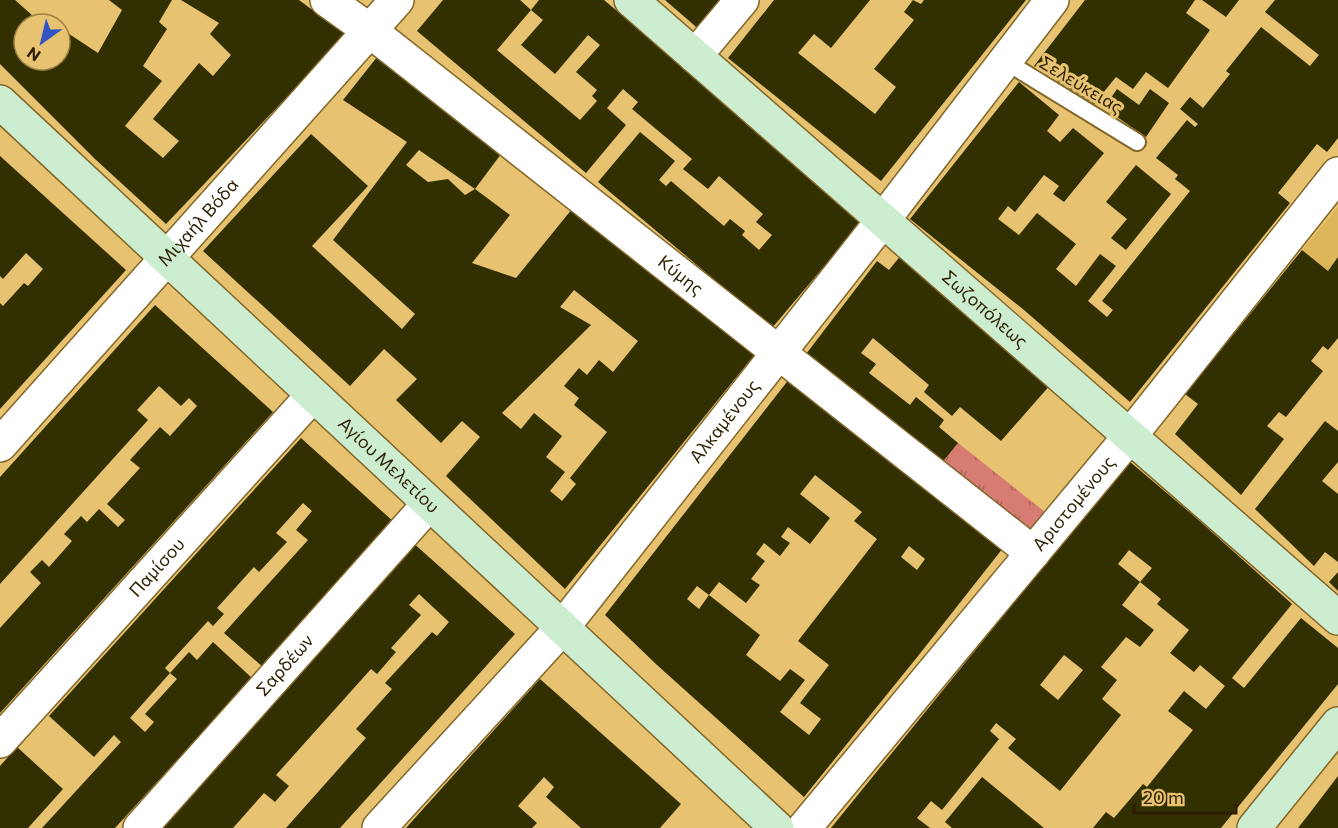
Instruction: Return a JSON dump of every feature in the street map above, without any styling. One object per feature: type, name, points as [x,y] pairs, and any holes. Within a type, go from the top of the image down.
[{"type":"street","name":"Κύμης","points":[[327,0],[369,30],[1033,553]]},
{"type":"street","name":"Μιχαήλ Βόδα","points":[[0,445],[397,0]]},
{"type":"street","name":"Σωζοπόλεως","points":[[631,0],[1338,618]]},
{"type":"street","points":[[695,56],[742,0]]},
{"type":"street","name":"Αλκαμένους","points":[[378,828],[562,628],[883,220],[1052,0]]},
{"type":"street","name":"Αγίου Μελετίου","points":[[0,102],[777,828]]},
{"type":"street","name":"Αριστομένους","points":[[804,828],[1130,436],[1338,174]]},
{"type":"street","name":"Παμίσου","points":[[0,741],[313,395]]},
{"type":"street","name":"Σαρδέων","points":[[140,828],[429,504]]},
{"type":"street","points":[[1254,828],[1338,724]]},
{"type":"lane","name":"Σελεύκειας","points":[[1005,61],[1137,142]]},
{"type":"shaded area","points":[[1338,207],[1338,279],[1302,250]]},
{"type":"green space","points":[[958,443],[1050,516],[1029,543],[937,469]]},
{"type":"building","points":[[0,0],[15,0],[28,12],[12,12],[12,72],[72,72],[72,36],[98,53],[122,10],[109,0],[172,0],[159,22],[167,29],[143,66],[162,81],[125,126],[163,158],[179,141],[153,119],[199,63],[213,76],[231,55],[210,34],[219,23],[181,0],[299,0],[346,35],[166,224],[95,159],[0,64]]},
{"type":"building","points":[[443,0],[520,0],[531,10],[539,0],[604,0],[864,219],[772,328],[598,182],[640,132],[675,161],[659,180],[666,186],[671,181],[724,226],[730,219],[745,231],[742,235],[759,250],[772,235],[756,222],[763,214],[719,176],[708,189],[683,169],[692,159],[632,109],[638,102],[623,89],[607,108],[626,125],[586,173],[417,31]],"holes":[[[531,10],[543,20],[521,45],[555,74],[588,35],[600,45],[576,72],[597,90],[592,96],[597,101],[580,120],[497,50]]]},
{"type":"building","points":[[665,0],[727,0],[702,32]]},
{"type":"building","points":[[774,0],[870,0],[831,48],[814,34],[798,53],[875,114],[896,87],[874,69],[914,20],[904,12],[913,0],[921,4],[924,0],[1026,0],[881,181],[728,58]]},
{"type":"building","points":[[1085,0],[1195,0],[1186,13],[1210,30],[1168,88],[1146,72],[1133,89],[1116,77],[1094,104],[1034,66]]},
{"type":"building","points":[[1202,0],[1239,0],[1226,17]]},
{"type":"building","points":[[1275,0],[1338,0],[1338,138],[1327,152],[1317,144],[1278,193],[1290,203],[1130,402],[1024,310],[910,219],[1019,82],[1059,115],[1047,131],[1060,142],[1073,128],[1104,153],[1064,202],[1053,194],[1059,186],[1044,175],[1015,212],[1008,206],[998,219],[1019,235],[1037,213],[1076,244],[1056,269],[1076,286],[1100,254],[1116,266],[1088,301],[1107,317],[1113,310],[1102,301],[1190,191],[1175,179],[1178,175],[1156,158],[1187,120],[1195,127],[1198,124],[1180,109],[1190,97],[1203,108],[1230,74],[1226,71],[1261,27],[1310,66],[1319,55],[1265,12]]},
{"type":"building","points":[[385,47],[507,146],[475,189],[510,215],[472,263],[516,278],[581,198],[755,354],[565,589],[446,476],[480,437],[462,421],[441,443],[396,400],[417,379],[384,349],[350,386],[203,251],[311,134],[368,186],[312,246],[402,329],[415,314],[333,240],[407,142],[343,100]],"holes":[[[419,150],[475,189],[465,195],[448,179],[428,182],[406,165]],[[574,290],[638,341],[613,372],[599,360],[587,375],[579,368],[564,386],[579,398],[574,405],[607,432],[570,478],[576,484],[562,501],[550,491],[565,472],[546,457],[562,436],[534,413],[521,429],[502,413],[591,325],[560,307]]]},
{"type":"building","points":[[1117,89],[1139,105],[1150,89],[1169,103],[1146,137],[1104,108]]},
{"type":"building","points":[[0,156],[126,270],[0,409],[0,303],[3,306],[24,283],[28,286],[43,269],[26,253],[3,279],[0,276]]},
{"type":"building","points":[[1136,165],[1171,194],[1126,250],[1111,238],[1127,219],[1106,202]]},
{"type":"building","points":[[1302,250],[1328,271],[1338,257],[1338,338],[1328,350],[1323,346],[1311,361],[1323,371],[1286,417],[1279,412],[1267,426],[1284,439],[1241,495],[1175,434],[1198,404],[1185,394]]},
{"type":"building","points":[[902,254],[1051,384],[1001,441],[960,407],[952,416],[924,392],[929,385],[873,338],[861,353],[876,364],[869,373],[910,405],[916,397],[944,420],[939,427],[958,443],[937,469],[800,362],[877,261],[889,270]]},
{"type":"building","points":[[155,305],[273,412],[0,713],[0,628],[41,583],[30,572],[42,560],[49,567],[72,541],[64,534],[81,516],[87,522],[99,509],[118,527],[125,520],[107,504],[140,468],[130,460],[160,427],[170,436],[197,406],[189,398],[181,406],[159,386],[137,410],[148,420],[0,584],[0,477]]},
{"type":"building","points":[[790,378],[1003,548],[804,797],[657,665],[605,615]],"holes":[[[815,475],[862,512],[854,521],[877,539],[798,641],[829,665],[800,703],[821,719],[809,735],[780,712],[805,680],[790,669],[780,681],[746,655],[760,635],[709,595],[719,582],[746,603],[760,585],[751,579],[765,561],[756,554],[764,543],[780,556],[790,543],[781,537],[788,527],[810,544],[830,518],[800,494]],[[909,546],[925,559],[917,570],[901,557]],[[697,586],[709,595],[699,609],[687,599]]]},
{"type":"building","points":[[1325,421],[1338,431],[1338,462],[1322,481],[1338,494],[1338,562],[1325,552],[1314,566],[1255,509]]},
{"type":"building","points":[[301,438],[395,523],[263,667],[224,633],[308,540],[296,530],[312,511],[303,503],[276,533],[287,542],[259,572],[254,567],[217,608],[224,614],[213,626],[208,621],[165,668],[170,673],[189,652],[197,660],[213,642],[252,678],[115,828],[42,828],[121,742],[114,735],[94,757],[49,716]],"holes":[[[170,673],[177,679],[145,714],[154,722],[145,732],[130,718]]]},
{"type":"building","points":[[1129,461],[1292,604],[1232,678],[1244,688],[1301,618],[1338,648],[1338,684],[1221,828],[1093,828],[1106,812],[1114,818],[1143,784],[1147,787],[1193,730],[1168,711],[1184,691],[1206,709],[1225,686],[1200,665],[1194,672],[1170,653],[1189,630],[1157,604],[1161,599],[1140,582],[1122,605],[1154,630],[1140,647],[1126,637],[1101,667],[1117,680],[1102,699],[1121,715],[1060,791],[1008,748],[1016,739],[996,723],[990,731],[999,739],[942,810],[931,801],[917,818],[930,828],[831,828]],"holes":[[[1129,550],[1152,568],[1140,582],[1118,564]],[[1064,655],[1083,670],[1058,700],[1040,685]]]},
{"type":"building","points":[[411,541],[515,634],[340,828],[286,828],[366,738],[356,729],[392,689],[385,683],[432,632],[437,636],[449,622],[419,594],[409,605],[421,615],[391,648],[396,652],[377,674],[371,669],[276,775],[289,786],[275,802],[264,793],[233,828],[152,828]]},
{"type":"building","points":[[1338,572],[1338,591],[1329,582]]},
{"type":"building","points":[[540,679],[681,804],[660,828],[581,828],[546,797],[554,787],[544,777],[518,806],[537,823],[532,828],[406,828]]},
{"type":"building","points":[[17,747],[63,789],[28,828],[0,828],[0,766]]},
{"type":"building","points":[[1338,776],[1338,828],[1298,828],[1309,814]]},
{"type":"building","points":[[982,777],[1044,828],[952,828],[945,822]]}]
